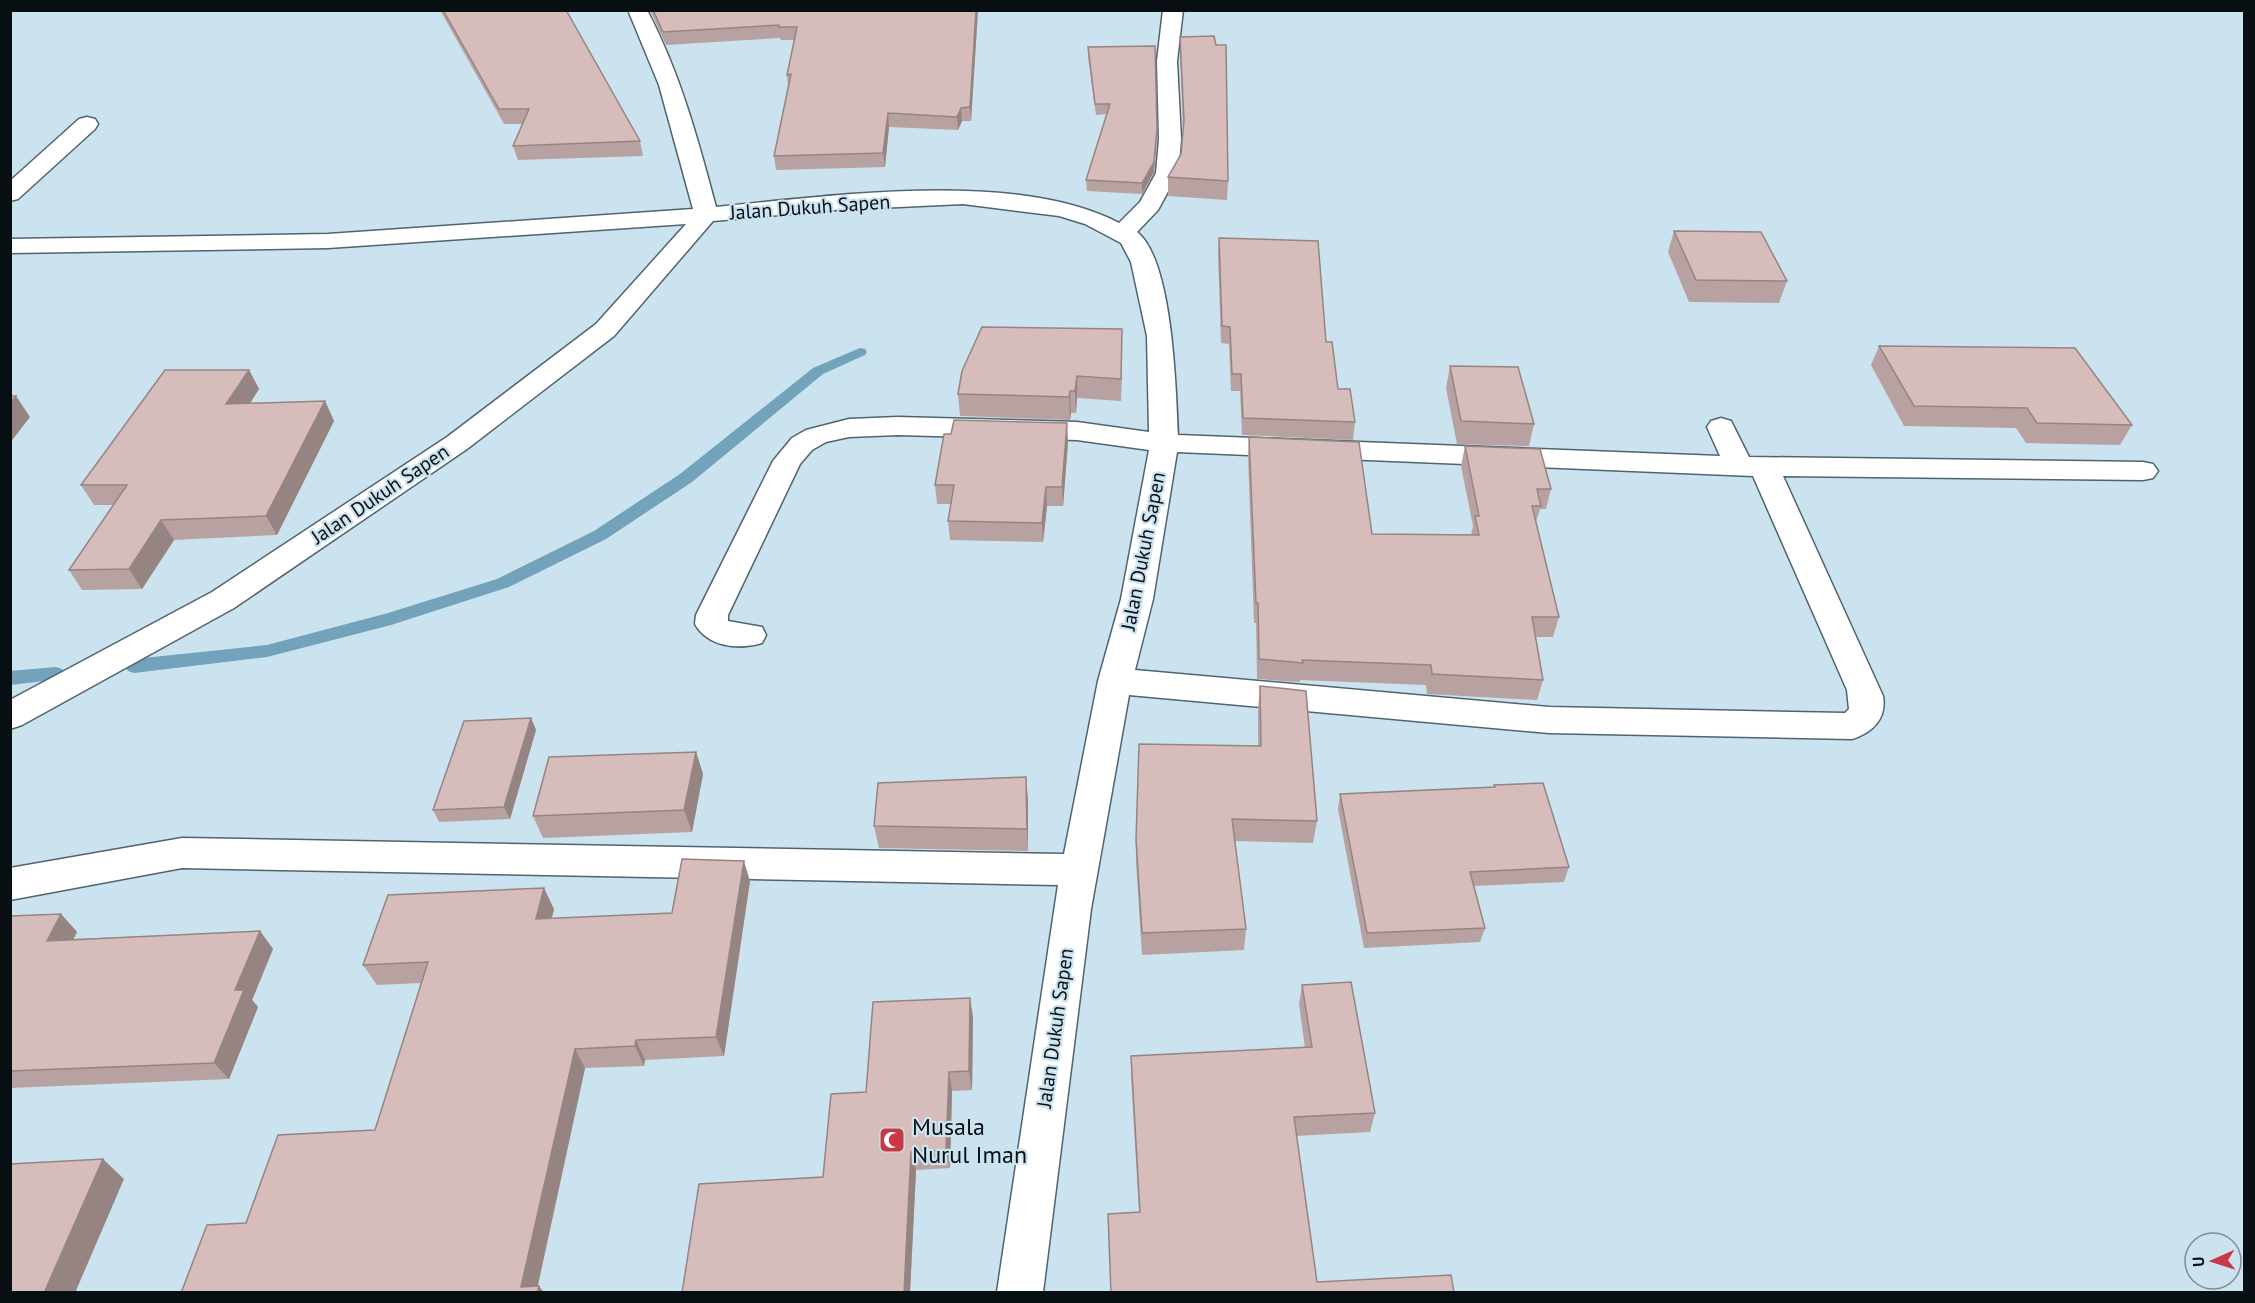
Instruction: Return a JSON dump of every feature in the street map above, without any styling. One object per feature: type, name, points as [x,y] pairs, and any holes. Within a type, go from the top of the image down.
[{"type":"street","name":"Jalan Dukuh Sapen","points":[[637,10],[654,42],[679,110],[706,215]]},
{"type":"street","points":[[1122,234],[1150,205],[1167,173],[1170,139],[1167,61],[1173,10]]},
{"type":"street","points":[[10,194],[87,124]]},
{"type":"street","name":"Jalan Dukuh Sapen","points":[[10,716],[223,600],[457,443],[605,330],[706,215],[835,203],[963,197],[1062,209],[1093,219],[1131,239],[1143,262],[1160,336],[1164,443],[1137,599],[1115,681],[1078,870],[1020,1293]]},
{"type":"street","points":[[10,246],[328,241],[706,215]]},
{"type":"street","points":[[750,635],[716,630],[711,624],[712,615],[787,461],[802,444],[816,436],[849,428],[898,426],[1077,431],[1164,443],[1751,466],[2143,471]]},
{"type":"street","points":[[1115,681],[1549,720],[1852,726],[1864,718],[1869,708],[1864,690],[1751,466],[1721,427]]},
{"type":"street","points":[[10,884],[182,853],[1078,870]]},
{"type":"building","points":[[443,10],[566,10],[640,141],[513,146],[529,109],[499,109]]},
{"type":"building","points":[[653,10],[976,10],[970,107],[961,108],[957,117],[888,113],[883,153],[774,156],[791,74],[787,75],[797,27],[779,27],[779,25],[663,32]]},
{"type":"building","points":[[1214,36],[1216,45],[1226,45],[1228,181],[1168,177],[1181,154],[1184,120],[1180,37]]},
{"type":"building","points":[[1155,46],[1157,128],[1154,162],[1142,183],[1086,180],[1110,104],[1095,104],[1088,47]]},
{"type":"building","points":[[1674,231],[1761,232],[1787,281],[1696,280]]},
{"type":"building","points":[[1219,238],[1318,241],[1326,342],[1332,342],[1338,389],[1350,389],[1355,422],[1243,418],[1241,374],[1232,374],[1230,327],[1222,326]]},
{"type":"building","points":[[982,327],[1122,329],[1121,379],[1077,376],[1075,391],[1070,391],[1069,397],[958,394],[962,371]]},
{"type":"building","points":[[1879,346],[2075,348],[2132,425],[2037,423],[2027,408],[1914,406]]},
{"type":"building","points":[[1450,366],[1518,367],[1534,424],[1461,421]]},
{"type":"building","points":[[165,370],[249,370],[226,404],[325,401],[266,516],[161,520],[129,569],[69,570],[127,485],[81,485]]},
{"type":"building","points":[[954,420],[1067,423],[1062,487],[1046,487],[1042,523],[948,521],[954,485],[935,485],[944,434],[951,434]]},
{"type":"building","points":[[1249,437],[1359,442],[1372,534],[1479,535],[1475,516],[1479,516],[1465,446],[1540,449],[1551,489],[1537,489],[1541,506],[1532,506],[1559,617],[1532,617],[1543,680],[1432,674],[1431,665],[1302,660],[1303,663],[1259,659]]},
{"type":"building","points":[[1260,686],[1306,691],[1317,821],[1232,819],[1246,929],[1142,933],[1136,840],[1139,744],[1261,746]]},
{"type":"building","points":[[531,718],[504,807],[433,810],[464,721]]},
{"type":"building","points":[[696,752],[684,810],[533,816],[549,757]]},
{"type":"building","points":[[1026,777],[1027,829],[874,826],[878,783]]},
{"type":"building","points":[[1543,783],[1569,867],[1470,872],[1485,928],[1367,933],[1340,794]]},
{"type":"building","points":[[682,859],[744,861],[716,1037],[636,1040],[635,1046],[575,1049],[521,1287],[539,1286],[537,1293],[181,1293],[207,1225],[246,1223],[278,1135],[375,1130],[428,962],[363,965],[388,895],[544,888],[536,919],[672,913]]},
{"type":"building","points":[[61,914],[47,941],[260,931],[235,990],[244,990],[214,1063],[10,1071],[10,916]]},
{"type":"building","points":[[1351,982],[1375,1113],[1294,1117],[1317,1282],[1451,1275],[1454,1293],[1111,1293],[1108,1214],[1140,1212],[1131,1056],[1312,1047],[1302,985]]},
{"type":"building","points":[[970,998],[969,1071],[949,1072],[946,1150],[911,1152],[904,1293],[682,1293],[699,1184],[823,1177],[831,1094],[866,1092],[873,1002]]},
{"type":"building","points":[[103,1159],[44,1293],[10,1293],[10,1164]]},
{"type":"waterway","points":[[134,666],[267,651],[391,619],[503,583],[600,535],[686,478],[818,371],[860,352]]},
{"type":"waterway","points":[[10,678],[56,674]]},
{"type":"place","name":"Musala Nurul Iman","points":[[892,1140]]}]
